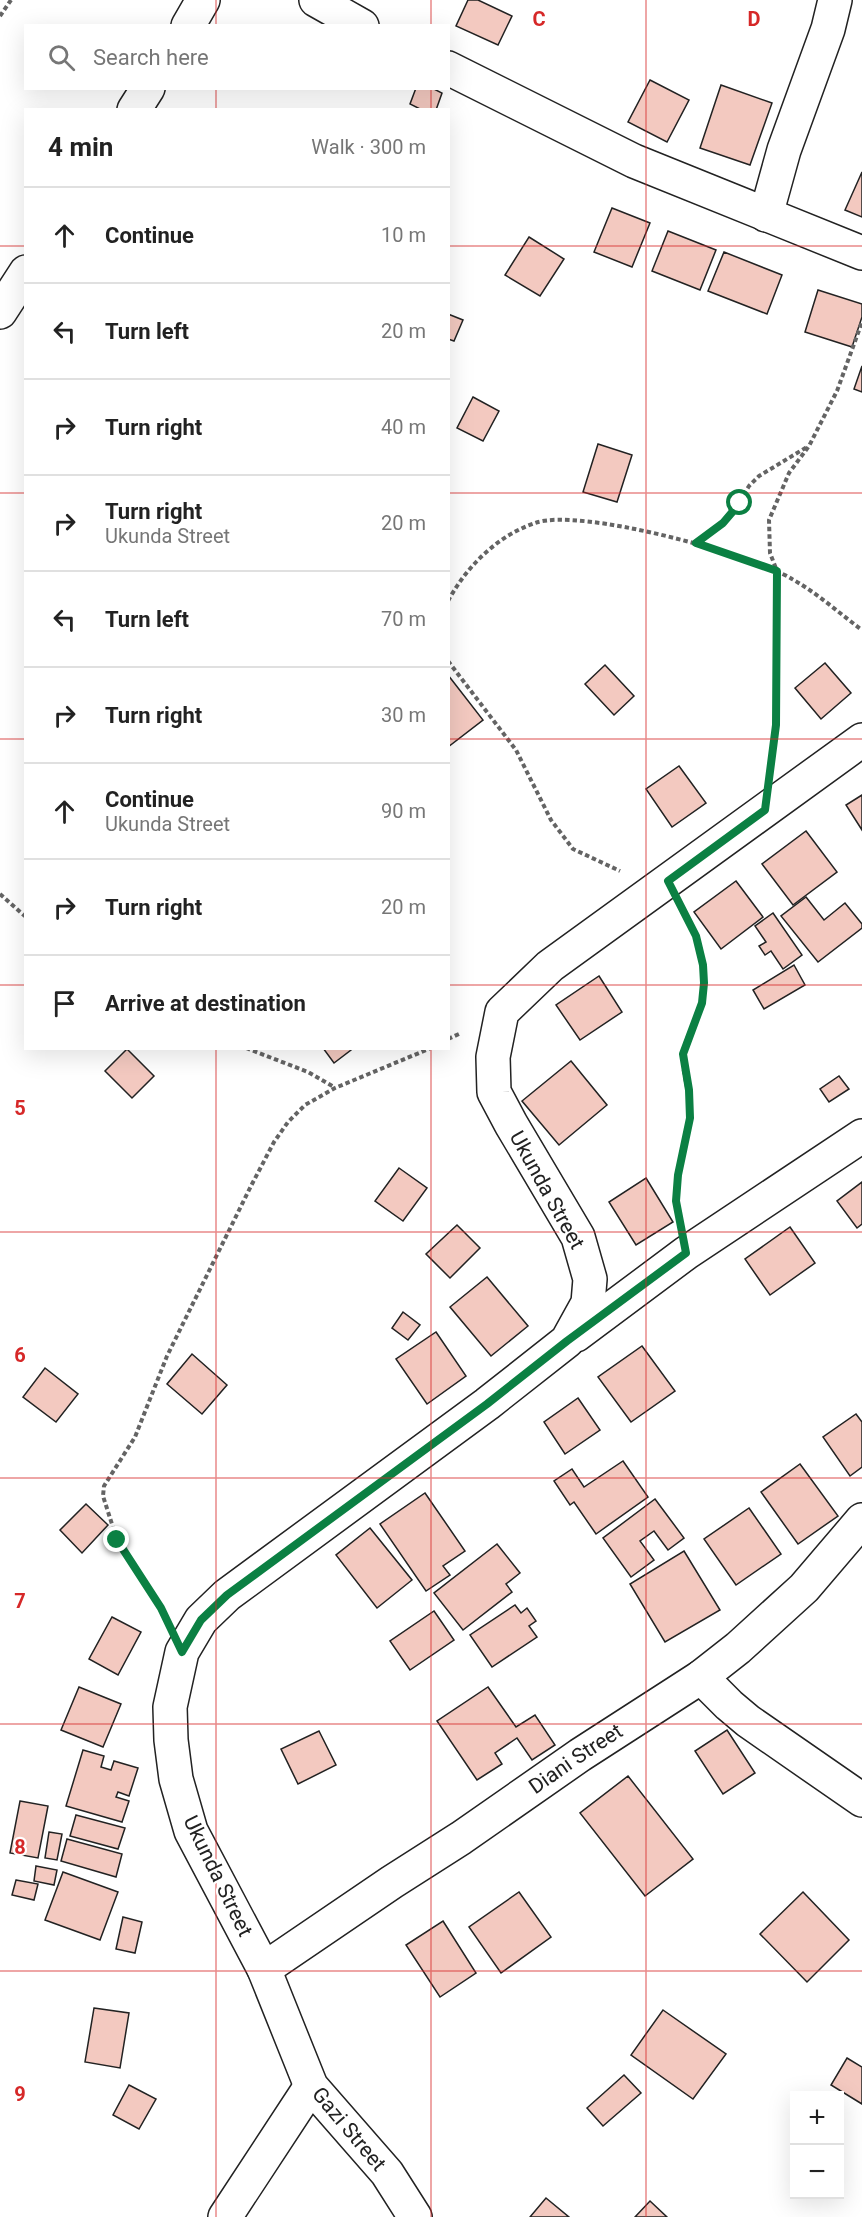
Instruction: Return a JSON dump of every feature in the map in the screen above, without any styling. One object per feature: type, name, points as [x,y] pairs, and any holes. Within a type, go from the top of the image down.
[{"type":"street","points":[[189,24],[203,0]]},
{"type":"street","points":[[316,0],[358,24]]},
{"type":"street","points":[[766,214],[784,150],[828,29],[835,0]]},
{"type":"street","points":[[450,69],[634,161],[862,253]]},
{"type":"street","points":[[135,108],[147,90]]},
{"type":"street","points":[[0,312],[24,275]]},
{"type":"street","name":"Ukunda Street","points":[[264,1969],[191,1831],[176,1779],[170,1707],[182,1652],[201,1620],[227,1595],[487,1404],[567,1341],[588,1304],[590,1279],[578,1237],[494,1092],[493,1057],[502,1012],[550,966],[862,740]]},
{"type":"street","points":[[567,1341],[686,1253],[862,1136]]},
{"type":"street","name":"Diani Street","points":[[264,1969],[392,1882],[461,1839],[580,1755],[701,1677],[738,1648],[804,1588],[862,1520]]},
{"type":"street","points":[[701,1677],[729,1706],[748,1721],[862,1800]]},
{"type":"street","name":"Gazi Street","points":[[264,1969],[311,2086],[387,2173],[415,2217]]},
{"type":"street","points":[[225,2217],[311,2086]]},
{"type":"path","points":[[0,16],[11,0]]},
{"type":"path","points":[[765,810],[776,725],[777,571],[770,553],[769,520],[789,473],[809,446],[837,391],[862,322]]},
{"type":"path","points":[[696,543],[731,516],[749,486],[759,476],[809,446]]},
{"type":"path","points":[[450,598],[460,580],[495,543],[536,522],[564,519],[603,523],[696,543],[777,571],[817,595],[862,630]]},
{"type":"path","points":[[450,664],[516,750],[551,820],[573,849],[615,870],[668,881],[696,936],[703,965],[704,983],[702,1003],[683,1054],[689,1090],[690,1118],[678,1175],[676,1201],[686,1253]]},
{"type":"path","points":[[0,894],[24,915]]},
{"type":"path","points":[[251,1050],[308,1072],[335,1088]]},
{"type":"path","points":[[182,1652],[161,1608],[117,1540],[103,1496],[104,1486],[135,1437],[167,1356],[274,1142],[288,1122],[304,1105],[335,1088],[426,1050]]},
{"type":"building","points":[[468,0],[478,0],[512,16],[498,45],[456,26]]},
{"type":"building","points":[[650,80],[689,100],[667,142],[628,122]]},
{"type":"building","points":[[721,85],[772,103],[750,165],[700,148]]},
{"type":"building","points":[[415,90],[436,90],[442,93],[437,108],[418,108],[410,104]]},
{"type":"building","points":[[862,172],[862,217],[845,210]]},
{"type":"building","points":[[612,208],[650,223],[632,267],[594,252]]},
{"type":"building","points":[[668,231],[716,250],[700,290],[652,271]]},
{"type":"building","points":[[529,237],[564,259],[540,296],[505,275]]},
{"type":"building","points":[[724,252],[782,275],[767,314],[708,291]]},
{"type":"building","points":[[818,290],[862,304],[862,317],[852,347],[805,332]]},
{"type":"building","points":[[450,315],[463,320],[454,341],[450,340]]},
{"type":"building","points":[[862,366],[862,392],[854,389]]},
{"type":"building","points":[[473,397],[499,411],[483,441],[457,428]]},
{"type":"building","points":[[598,444],[632,455],[617,502],[583,492]]},
{"type":"building","points":[[825,663],[851,693],[821,719],[795,688]]},
{"type":"building","points":[[605,665],[634,696],[614,715],[585,684]]},
{"type":"building","points":[[450,678],[483,720],[450,745]]},
{"type":"building","points":[[679,766],[706,803],[672,827],[646,789]]},
{"type":"building","points":[[862,795],[862,830],[846,805]]},
{"type":"building","points":[[806,831],[837,872],[793,905],[762,864]]},
{"type":"building","points":[[736,881],[763,917],[721,949],[694,912]]},
{"type":"building","points":[[806,897],[824,920],[845,903],[862,924],[862,928],[818,962],[781,916]]},
{"type":"building","points":[[773,913],[802,955],[783,969],[771,951],[765,955],[759,946],[766,942],[755,926]]},
{"type":"building","points":[[794,965],[805,985],[764,1009],[753,990]]},
{"type":"building","points":[[599,976],[622,1012],[580,1040],[556,1005]]},
{"type":"building","points":[[128,1050],[154,1076],[132,1098],[105,1071]]},
{"type":"building","points":[[324,1050],[351,1050],[334,1063]]},
{"type":"building","points":[[571,1061],[607,1105],[559,1145],[522,1101]]},
{"type":"building","points":[[839,1076],[849,1089],[829,1102],[820,1089]]},
{"type":"building","points":[[399,1168],[427,1188],[403,1221],[375,1201]]},
{"type":"building","points":[[646,1178],[673,1222],[636,1245],[609,1202]]},
{"type":"building","points":[[862,1182],[862,1224],[857,1228],[837,1201]]},
{"type":"building","points":[[457,1225],[480,1248],[450,1278],[426,1254]]},
{"type":"building","points":[[790,1227],[815,1263],[770,1295],[745,1259]]},
{"type":"building","points":[[487,1277],[528,1326],[491,1356],[450,1307]]},
{"type":"building","points":[[403,1312],[420,1325],[408,1340],[392,1328]]},
{"type":"building","points":[[436,1332],[466,1376],[427,1404],[396,1359]]},
{"type":"building","points":[[642,1346],[675,1391],[631,1422],[598,1377]]},
{"type":"building","points":[[192,1354],[227,1385],[202,1414],[167,1384]]},
{"type":"building","points":[[45,1368],[78,1394],[56,1422],[23,1397]]},
{"type":"building","points":[[578,1398],[600,1430],[565,1454],[544,1422]]},
{"type":"building","points":[[856,1414],[862,1422],[862,1467],[850,1476],[823,1437]]},
{"type":"building","points":[[623,1461],[648,1497],[596,1534],[574,1502],[570,1505],[554,1481],[572,1469],[584,1487]]},
{"type":"building","points":[[800,1464],[838,1516],[798,1544],[761,1492]]},
{"type":"building","points":[[425,1493],[465,1551],[443,1566],[450,1575],[426,1591],[380,1524]]},
{"type":"building","points":[[655,1499],[684,1538],[668,1550],[654,1531],[640,1541],[654,1560],[631,1577],[603,1538]]},
{"type":"building","points":[[86,1504],[108,1525],[82,1553],[60,1530]]},
{"type":"building","points":[[749,1508],[781,1554],[736,1585],[704,1539]]},
{"type":"building","points":[[370,1528],[412,1580],[377,1608],[336,1555]]},
{"type":"building","points":[[497,1544],[520,1573],[506,1584],[512,1592],[463,1630],[434,1593]]},
{"type":"building","points":[[684,1551],[720,1610],[665,1642],[630,1584]]},
{"type":"building","points":[[515,1605],[521,1613],[527,1608],[536,1621],[529,1626],[537,1637],[492,1667],[470,1635]]},
{"type":"building","points":[[434,1611],[454,1640],[410,1670],[390,1641]]},
{"type":"building","points":[[112,1617],[141,1632],[118,1675],[89,1659]]},
{"type":"building","points":[[79,1687],[121,1704],[103,1747],[61,1730]]},
{"type":"building","points":[[488,1687],[516,1727],[535,1715],[555,1745],[532,1760],[517,1738],[495,1753],[502,1764],[477,1780],[437,1721]]},
{"type":"building","points":[[727,1730],[755,1773],[723,1794],[695,1751]]},
{"type":"building","points":[[319,1731],[336,1765],[298,1784],[281,1749]]},
{"type":"building","points":[[83,1750],[104,1756],[101,1767],[111,1770],[114,1761],[138,1768],[129,1796],[118,1792],[116,1797],[129,1801],[122,1822],[66,1806]]},
{"type":"building","points":[[628,1776],[693,1859],[645,1896],[580,1813]]},
{"type":"building","points":[[20,1801],[48,1806],[38,1858],[10,1853]]},
{"type":"building","points":[[76,1815],[125,1828],[118,1849],[70,1836]]},
{"type":"building","points":[[49,1832],[62,1834],[57,1860],[45,1858]]},
{"type":"building","points":[[67,1839],[122,1854],[116,1877],[61,1861]]},
{"type":"building","points":[[36,1866],[57,1870],[54,1885],[34,1881]]},
{"type":"building","points":[[63,1872],[118,1892],[100,1940],[45,1920]]},
{"type":"building","points":[[16,1880],[38,1884],[34,1900],[12,1895]]},
{"type":"building","points":[[519,1892],[551,1937],[501,1973],[469,1927]]},
{"type":"building","points":[[803,1892],[849,1940],[807,1982],[760,1934]]},
{"type":"building","points":[[123,1917],[142,1922],[135,1953],[116,1949]]},
{"type":"building","points":[[443,1921],[476,1973],[440,1997],[406,1945]]},
{"type":"building","points":[[94,2008],[129,2013],[120,2068],[85,2062]]},
{"type":"building","points":[[663,2010],[726,2054],[693,2099],[631,2055]]},
{"type":"building","points":[[847,2058],[862,2067],[862,2104],[844,2091],[831,2085]]},
{"type":"building","points":[[624,2075],[641,2093],[603,2126],[587,2108]]},
{"type":"building","points":[[129,2085],[156,2099],[139,2129],[113,2115]]},
{"type":"building","points":[[546,2198],[569,2217],[530,2217]]},
{"type":"building","points":[[650,2201],[667,2217],[635,2217]]},
{"type":"route","points":[[117,1540],[161,1608],[182,1652],[201,1620],[227,1595],[487,1404],[567,1341],[686,1253],[676,1201],[678,1175],[690,1118],[689,1090],[683,1054],[702,1003],[704,983],[703,965],[696,936],[668,881],[765,810],[776,725],[777,571],[696,543],[731,516],[740,503]]}]
